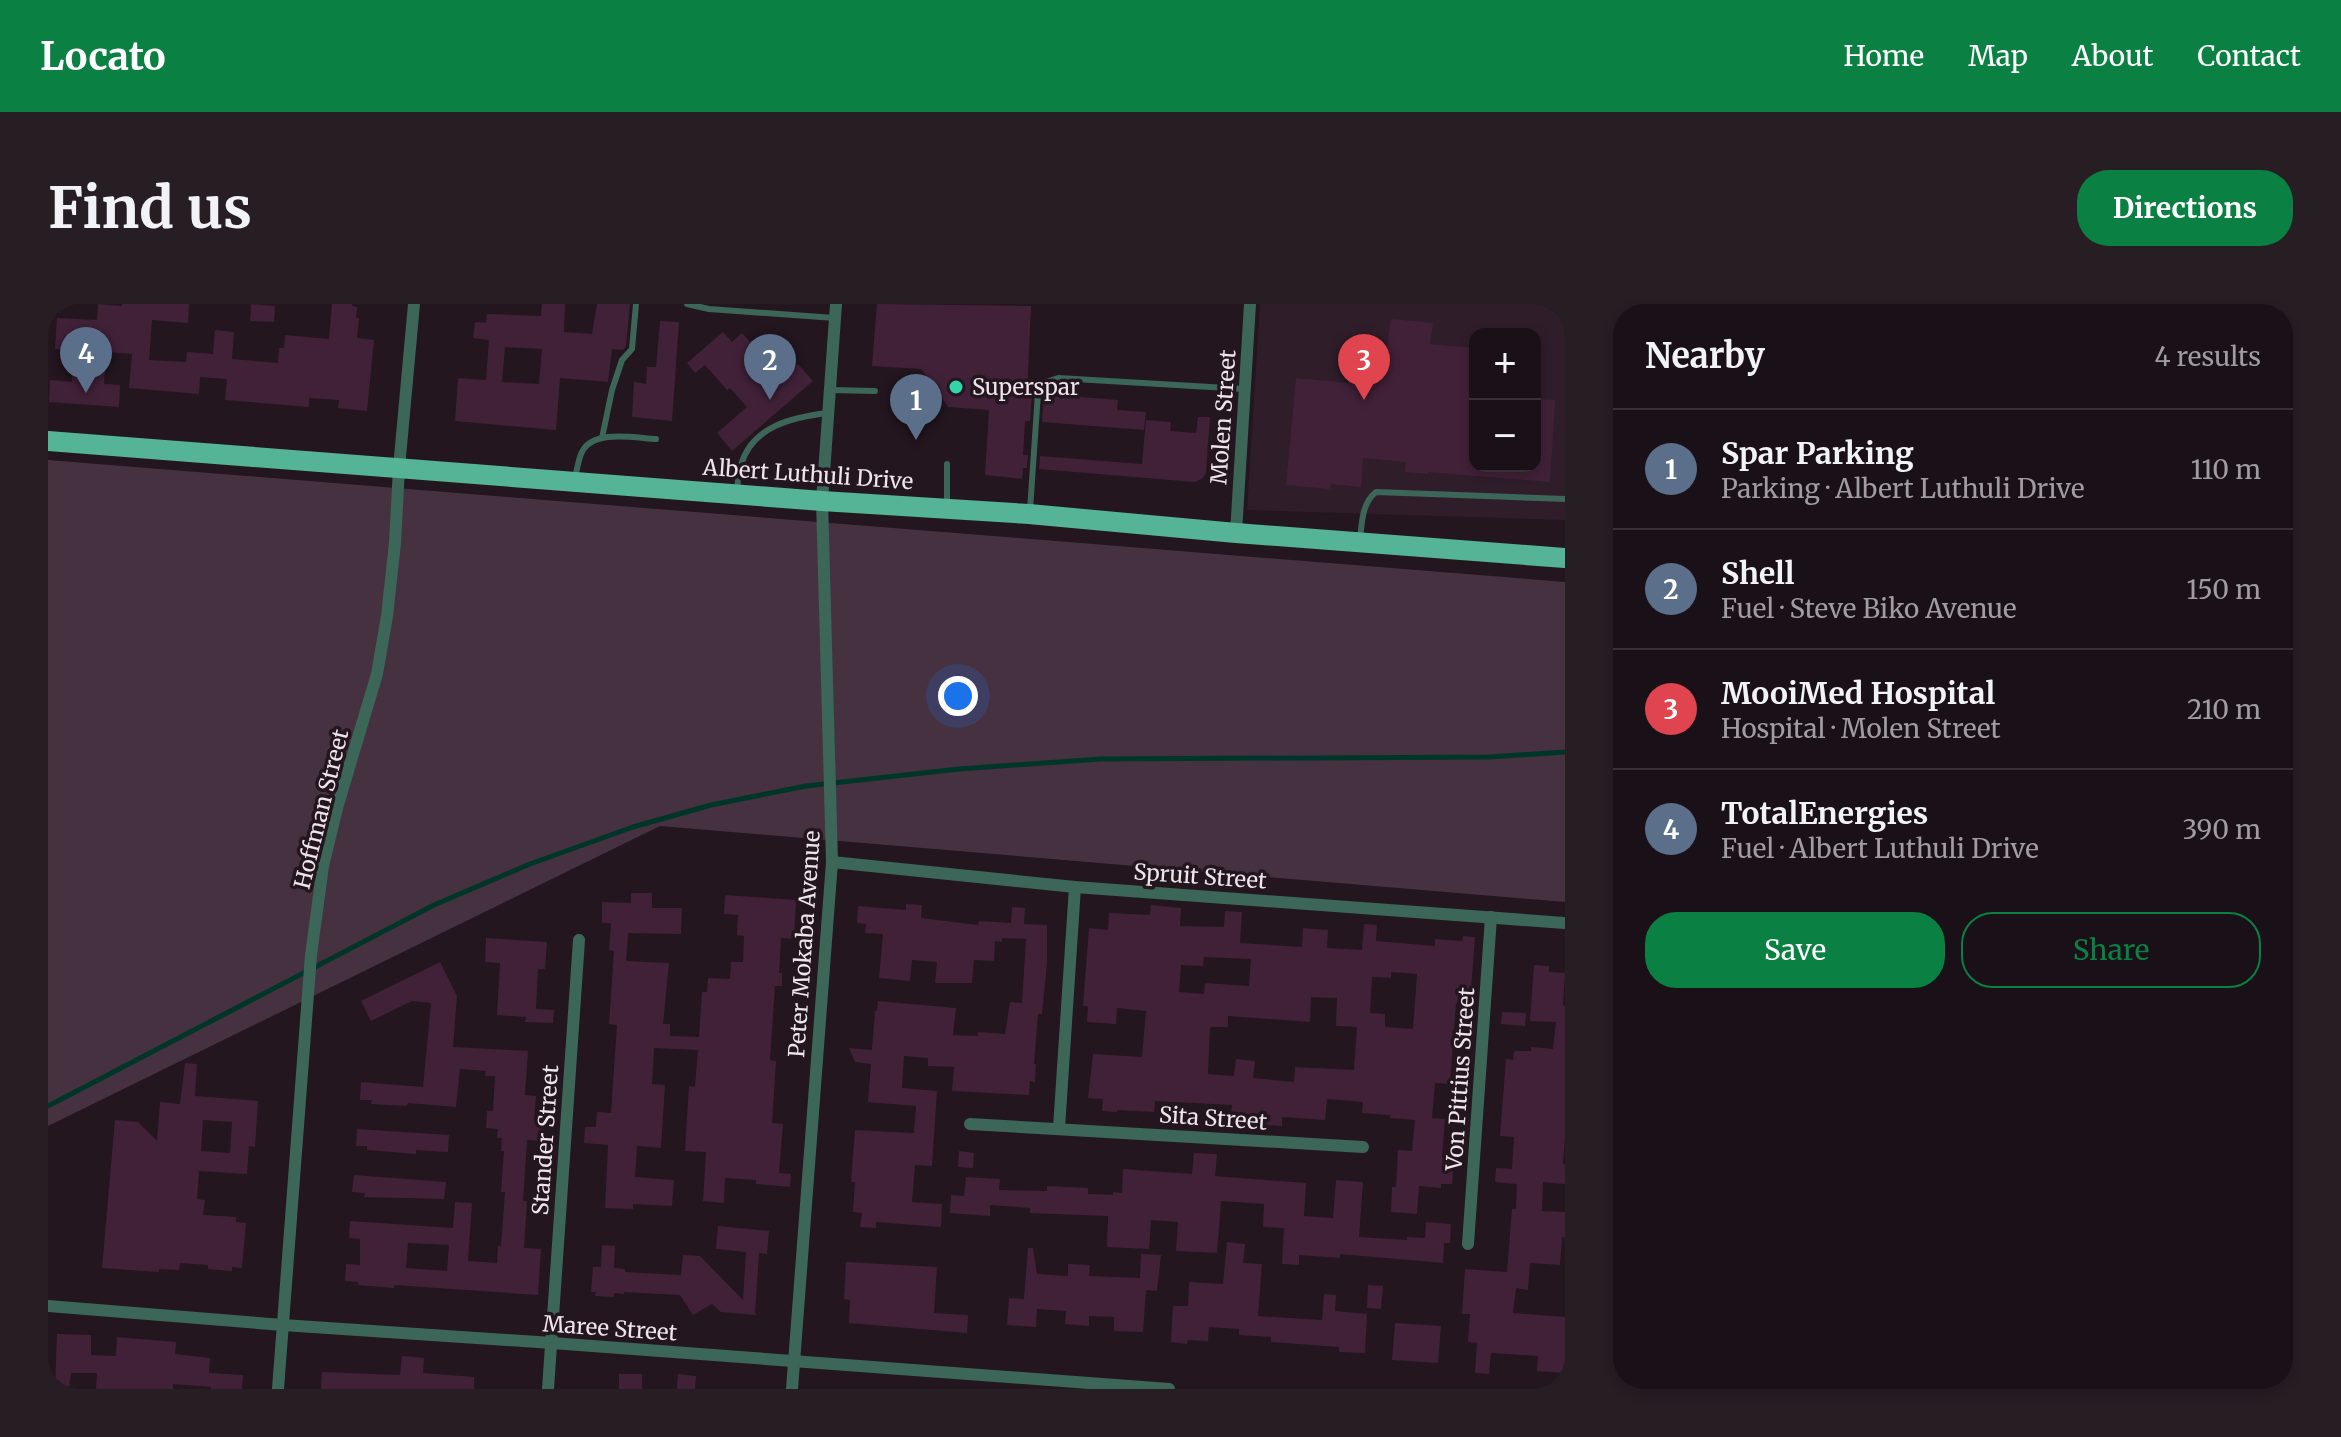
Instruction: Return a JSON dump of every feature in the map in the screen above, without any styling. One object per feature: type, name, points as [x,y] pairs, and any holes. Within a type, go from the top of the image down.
[{"type":"main road","name":"Albert Luthuli Drive","points":[[48,441],[1029,514],[1565,560]]},
{"type":"street","name":"Hoffman Street","points":[[278,1389],[311,955],[323,866],[377,674],[387,616],[414,304]]},
{"type":"street","name":"Peter Mokaba Avenue","points":[[792,1389],[832,862],[822,501],[836,304]]},
{"type":"street","name":"Molen Street","points":[[1236,533],[1250,304]]},
{"type":"street","name":"Spruit Street","points":[[832,862],[1075,887],[1565,923]]},
{"type":"street","points":[[1059,1128],[1075,887]]},
{"type":"street","name":"Von Pittius Street","points":[[1468,1244],[1491,917]]},
{"type":"street","name":"Stander Street","points":[[548,1389],[579,940]]},
{"type":"street","name":"Sita Street","points":[[970,1124],[1363,1147]]},
{"type":"street","name":"Maree Street","points":[[48,1306],[552,1343],[1042,1385],[1169,1389]]},
{"type":"lane","points":[[602,438],[622,360],[632,349],[636,304]]},
{"type":"lane","points":[[687,304],[709,309],[835,318]]},
{"type":"lane","points":[[1029,514],[1038,393],[1048,380],[1079,379],[1244,389]]},
{"type":"lane","points":[[830,390],[875,391]]},
{"type":"lane","points":[[736,494],[740,466],[761,435],[797,416],[828,413]]},
{"type":"lane","points":[[574,481],[582,452],[588,443],[602,438],[656,439]]},
{"type":"lane","points":[[947,464],[947,508]]},
{"type":"lane","points":[[1359,542],[1368,498],[1376,492],[1565,499]]},
{"type":"shaded area","points":[[1260,304],[1565,304],[1565,520],[1247,510]]},
{"type":"shaded area","points":[[48,460],[1565,582],[1565,902],[660,826],[48,1126]]},
{"type":"building","points":[[98,304],[189,304],[188,323],[152,320],[149,360],[186,362],[187,352],[213,354],[215,330],[234,332],[232,359],[278,363],[279,348],[284,348],[285,335],[329,339],[332,304],[352,304],[357,307],[356,318],[359,318],[357,338],[374,340],[367,411],[338,408],[339,400],[309,398],[309,407],[225,400],[227,379],[200,377],[199,394],[129,388],[132,354],[106,352],[104,384],[120,385],[119,407],[49,402],[50,380],[72,382],[73,350],[55,349],[57,318],[97,320]]},
{"type":"building","points":[[251,304],[275,306],[274,322],[250,321]]},
{"type":"building","points":[[542,304],[565,304],[564,332],[592,334],[597,304],[630,304],[626,346],[623,350],[612,349],[608,382],[560,378],[556,430],[455,421],[458,378],[486,380],[489,340],[473,338],[475,322],[486,323],[487,314],[541,316]],"holes":[[[505,347],[542,349],[539,384],[502,382]]]},
{"type":"building","points":[[877,304],[1031,306],[1027,393],[1032,393],[1030,421],[1025,421],[1023,455],[1028,455],[1022,479],[985,475],[989,410],[948,407],[921,369],[872,366]]},
{"type":"building","points":[[1391,319],[1433,323],[1430,344],[1469,347],[1469,472],[1541,472],[1541,399],[1555,400],[1550,482],[1405,472],[1406,462],[1363,458],[1361,487],[1331,484],[1330,489],[1286,485],[1296,378],[1348,383],[1350,365],[1371,367],[1373,355],[1386,356]]},
{"type":"building","points":[[660,321],[679,322],[672,421],[632,417],[634,382],[646,384],[647,367],[656,367]]},
{"type":"building","points":[[723,332],[732,342],[742,333],[782,378],[798,364],[813,381],[732,451],[717,433],[747,407],[705,365],[695,373],[687,363]]},
{"type":"building","points":[[1044,394],[1118,400],[1117,410],[1146,412],[1144,430],[1042,422]]},
{"type":"building","points":[[1198,417],[1210,417],[1206,473],[1194,482],[1039,469],[1040,456],[1142,464],[1146,420],[1171,422],[1170,431],[1196,433]]},
{"type":"building","points":[[631,893],[652,893],[652,908],[682,908],[681,934],[628,933],[626,961],[669,963],[663,1024],[670,1024],[670,1036],[699,1037],[702,992],[707,992],[708,978],[730,979],[731,962],[743,962],[744,936],[737,935],[738,915],[724,914],[725,895],[796,900],[794,939],[781,938],[779,973],[782,973],[782,986],[775,986],[770,1060],[776,1061],[772,1123],[783,1124],[779,1173],[791,1174],[790,1187],[725,1178],[724,1203],[703,1201],[706,1152],[685,1151],[689,1086],[695,1087],[698,1050],[654,1048],[652,1084],[665,1085],[661,1148],[637,1146],[635,1177],[674,1180],[672,1206],[633,1204],[633,1209],[605,1208],[608,1145],[584,1143],[585,1127],[596,1127],[597,1112],[611,1113],[617,1025],[609,1024],[614,951],[609,950],[611,923],[602,923],[602,902],[631,903]]},
{"type":"building","points":[[906,904],[922,905],[921,918],[978,925],[979,921],[1011,923],[1012,907],[1025,908],[1024,924],[1047,925],[1047,963],[1042,1014],[1038,1014],[1035,1082],[1030,1081],[1029,1095],[952,1091],[954,1067],[928,1066],[928,1058],[904,1056],[902,1088],[937,1091],[932,1166],[915,1165],[912,1202],[942,1204],[941,1227],[876,1222],[876,1228],[860,1227],[862,1213],[853,1212],[855,1182],[851,1182],[855,1130],[914,1133],[916,1106],[868,1102],[871,1064],[855,1062],[849,1048],[872,1050],[878,1001],[956,1008],[953,1035],[978,1036],[978,1032],[1005,1034],[1010,1002],[1022,1003],[1026,939],[1002,938],[1002,942],[995,941],[994,961],[974,960],[972,983],[935,983],[937,962],[912,960],[910,981],[879,978],[883,934],[865,933],[866,924],[857,923],[858,906],[906,910]]},
{"type":"building","points":[[1151,905],[1181,908],[1180,926],[1224,927],[1225,911],[1242,912],[1240,943],[1302,947],[1303,928],[1328,930],[1327,948],[1362,950],[1364,924],[1377,925],[1376,941],[1435,946],[1435,939],[1462,941],[1463,936],[1475,937],[1470,1003],[1456,1003],[1450,1084],[1435,1083],[1432,1118],[1445,1119],[1442,1158],[1454,1159],[1452,1184],[1441,1184],[1441,1188],[1419,1186],[1417,1214],[1391,1212],[1398,1150],[1412,1151],[1415,1120],[1362,1113],[1363,1102],[1327,1099],[1325,1120],[1282,1117],[1282,1126],[1263,1125],[1264,1116],[1231,1113],[1232,1105],[1155,1101],[1154,1112],[1102,1111],[1103,1099],[1088,1098],[1093,1054],[1142,1057],[1146,1011],[1117,1008],[1116,1024],[1087,1022],[1088,1006],[1083,1006],[1089,928],[1108,930],[1109,913],[1150,915]],"holes":[[[1204,957],[1251,959],[1249,986],[1205,983],[1204,994],[1179,992],[1181,965],[1203,966]],[[1391,972],[1417,974],[1413,1029],[1385,1027],[1385,1014],[1370,1013],[1372,977],[1391,978]],[[1311,997],[1337,998],[1336,1026],[1357,1027],[1354,1070],[1295,1067],[1294,1082],[1253,1078],[1255,1061],[1236,1059],[1234,1076],[1208,1074],[1210,1027],[1228,1027],[1228,1016],[1310,1022]]]},
{"type":"building","points":[[486,938],[547,942],[545,969],[538,969],[536,1009],[554,1010],[553,1023],[525,1022],[526,1017],[497,1015],[500,963],[485,962]]},
{"type":"building","points":[[440,962],[457,996],[453,1047],[528,1051],[525,1095],[536,1096],[534,1121],[544,1122],[543,1141],[527,1140],[523,1201],[527,1201],[524,1248],[541,1249],[538,1295],[394,1285],[394,1288],[345,1281],[346,1264],[360,1265],[360,1239],[349,1238],[350,1221],[453,1228],[455,1202],[472,1203],[468,1261],[497,1263],[505,1192],[501,1192],[502,1138],[497,1138],[498,1129],[486,1128],[487,1111],[493,1111],[495,1076],[485,1076],[486,1071],[460,1069],[456,1107],[371,1104],[372,1100],[360,1100],[361,1082],[423,1087],[431,1003],[412,1001],[371,1021],[361,1001]],"holes":[[[408,1243],[449,1245],[447,1271],[406,1268]]]},
{"type":"building","points":[[1534,965],[1549,966],[1549,972],[1565,973],[1565,1184],[1543,1182],[1542,1211],[1565,1212],[1565,1238],[1562,1237],[1560,1265],[1530,1263],[1528,1290],[1516,1288],[1513,1313],[1565,1317],[1565,1373],[1537,1371],[1538,1356],[1491,1353],[1489,1374],[1475,1373],[1477,1343],[1468,1342],[1470,1314],[1462,1314],[1465,1269],[1507,1272],[1512,1209],[1516,1209],[1517,1184],[1495,1182],[1496,1168],[1512,1169],[1514,1137],[1500,1136],[1506,1059],[1513,1060],[1514,1051],[1531,1051],[1531,1047],[1553,1049],[1556,1022],[1530,1021]]},
{"type":"building","points":[[1502,1012],[1526,1013],[1525,1026],[1501,1024]]},
{"type":"building","points":[[185,1063],[197,1064],[195,1096],[258,1101],[255,1147],[249,1146],[247,1174],[199,1171],[197,1199],[205,1200],[203,1215],[236,1217],[236,1222],[246,1223],[242,1268],[232,1267],[232,1271],[180,1263],[179,1270],[159,1269],[159,1272],[102,1268],[115,1120],[138,1122],[157,1141],[160,1102],[180,1104]],"holes":[[[203,1120],[232,1122],[230,1153],[201,1151]]]},
{"type":"building","points":[[357,1129],[449,1135],[448,1152],[416,1150],[416,1154],[367,1150],[367,1146],[356,1146]]},
{"type":"building","points":[[959,1151],[974,1153],[973,1168],[958,1167]]},
{"type":"building","points":[[1194,1153],[1217,1154],[1215,1176],[1306,1183],[1304,1216],[1333,1218],[1336,1180],[1363,1182],[1359,1237],[1425,1238],[1426,1222],[1451,1224],[1450,1243],[1444,1243],[1443,1263],[1340,1254],[1340,1258],[1299,1255],[1299,1265],[1282,1264],[1284,1228],[1263,1227],[1264,1204],[1221,1201],[1217,1253],[1176,1251],[1178,1222],[1151,1220],[1149,1249],[1107,1247],[1108,1216],[1030,1213],[1030,1208],[990,1205],[990,1216],[950,1213],[951,1195],[964,1196],[966,1177],[1000,1179],[999,1190],[1047,1191],[1047,1186],[1088,1188],[1088,1194],[1113,1195],[1113,1192],[1122,1193],[1123,1169],[1192,1174]]},
{"type":"building","points":[[354,1175],[446,1182],[444,1199],[364,1197],[365,1193],[352,1192]]},
{"type":"building","points":[[718,1226],[769,1231],[767,1254],[759,1253],[757,1315],[721,1312],[712,1304],[693,1315],[680,1295],[624,1292],[614,1293],[614,1297],[595,1296],[596,1292],[591,1292],[593,1267],[601,1267],[602,1245],[615,1246],[614,1268],[625,1269],[625,1272],[681,1275],[683,1255],[700,1256],[743,1300],[746,1252],[716,1249]]},
{"type":"building","points":[[1227,1242],[1245,1244],[1243,1263],[1262,1264],[1258,1316],[1322,1320],[1324,1294],[1336,1295],[1335,1311],[1367,1314],[1365,1353],[1339,1352],[1339,1347],[1271,1342],[1271,1337],[1239,1335],[1239,1329],[1209,1327],[1208,1341],[1188,1340],[1187,1344],[1171,1342],[1173,1306],[1188,1306],[1189,1282],[1223,1284]]},
{"type":"building","points":[[1028,1248],[1033,1248],[1037,1274],[1068,1276],[1068,1264],[1090,1265],[1089,1276],[1140,1278],[1141,1254],[1161,1255],[1157,1291],[1146,1290],[1143,1332],[1114,1331],[1114,1317],[1089,1316],[1089,1326],[1065,1324],[1066,1311],[1037,1309],[1036,1327],[1007,1325],[1009,1298],[1024,1299]]},
{"type":"building","points":[[846,1262],[937,1267],[934,1313],[968,1315],[967,1333],[849,1323],[850,1300],[844,1299]]},
{"type":"building","points":[[1368,1285],[1383,1286],[1381,1309],[1367,1308]]},
{"type":"building","points":[[1395,1323],[1441,1326],[1438,1363],[1392,1360]]},
{"type":"building","points":[[57,1334],[91,1335],[91,1355],[116,1356],[117,1337],[176,1342],[175,1354],[210,1358],[209,1373],[243,1375],[242,1389],[173,1384],[173,1389],[96,1389],[97,1373],[71,1373],[69,1389],[55,1389]]},
{"type":"building","points":[[402,1356],[424,1358],[423,1373],[474,1377],[474,1389],[321,1389],[322,1372],[400,1375]]},
{"type":"building","points":[[619,1374],[642,1374],[642,1389],[619,1389]]},
{"type":"building","points":[[678,1374],[696,1376],[695,1389],[677,1389]]},
{"type":"waterway","points":[[48,1106],[434,905],[530,864],[633,827],[711,805],[806,786],[959,769],[1101,759],[1489,757],[1565,752]]},
{"type":"place","name":"Superspar","points":[[956,387]]},
{"type":"place","name":"TotalEnergies","points":[[86,393]]},
{"type":"place","name":"Shell","points":[[770,400]]},
{"type":"place","name":"MooiMed Hospital","points":[[1364,400]]},
{"type":"place","name":"Spar Parking","points":[[916,440]]}]
